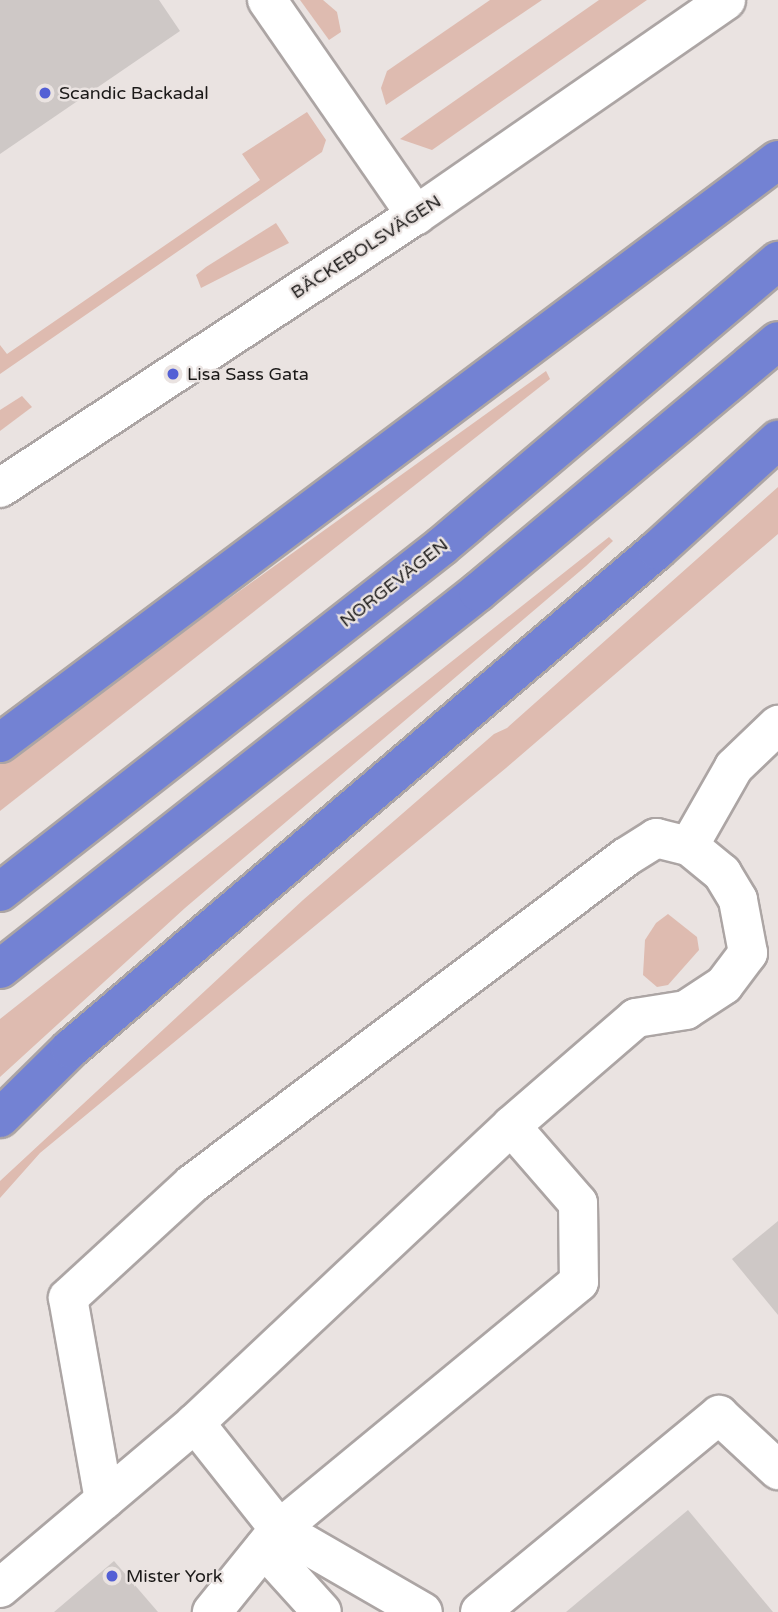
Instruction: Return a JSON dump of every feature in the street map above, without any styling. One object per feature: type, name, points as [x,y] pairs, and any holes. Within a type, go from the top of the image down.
[{"type":"highway","points":[[0,743],[778,160]]},
{"type":"highway","name":"NORGEVÄGEN","points":[[0,892],[442,546],[778,261]]},
{"type":"highway","points":[[0,969],[478,592],[778,341]]},
{"type":"highway","points":[[0,1118],[70,1049],[657,550],[778,440]]},
{"type":"street","points":[[267,0],[416,215]]},
{"type":"street","name":"BÄCKEBOLSVÄGEN","points":[[0,488],[416,215],[726,0]]},
{"type":"street","points":[[689,846],[734,767],[778,725]]},
{"type":"street","points":[[0,1588],[104,1500],[195,1423],[511,1126],[636,1018],[685,1010],[724,985],[748,953],[738,900],[722,873],[689,846],[656,838],[626,857],[192,1185],[68,1298],[104,1500]]},
{"type":"street","points":[[743,922],[778,942]]},
{"type":"street","points":[[212,1612],[272,1538],[579,1282],[578,1203],[511,1126]]},
{"type":"street","points":[[480,1612],[719,1415],[778,1470]]},
{"type":"street","points":[[195,1423],[322,1612]]},
{"type":"street","points":[[272,1538],[423,1612]]},
{"type":"shaded area","points":[[300,0],[323,0],[337,12],[341,32],[329,40]]},
{"type":"shaded area","points":[[490,0],[542,0],[386,105],[381,88],[387,71]]},
{"type":"shaded area","points":[[599,0],[647,0],[432,150],[400,139]]},
{"type":"shaded area","points":[[307,112],[326,140],[322,152],[0,374],[0,345],[7,354],[260,180],[242,154]]},
{"type":"shaded area","points":[[276,223],[289,243],[201,288],[196,275]]},
{"type":"shaded area","points":[[546,371],[550,379],[0,811],[0,763]]},
{"type":"shaded area","points":[[22,396],[32,407],[0,431],[0,410]]},
{"type":"shaded area","points":[[778,487],[778,534],[506,768],[40,1153],[0,1198],[0,1181],[303,900],[494,734],[507,728]]},
{"type":"shaded area","points":[[609,537],[613,541],[586,566],[185,908],[0,1077],[0,1019]]},
{"type":"shaded area","points":[[668,914],[697,937],[699,950],[668,985],[657,987],[643,975],[645,940],[656,923]]},
{"type":"building","name":"Scandic Backadal","points":[[0,0],[159,0],[180,31],[0,154]]},
{"type":"building","points":[[778,1221],[778,1315],[732,1259]]},
{"type":"building","points":[[688,1510],[773,1612],[566,1612]]},
{"type":"building","name":"Mister York","points":[[114,1561],[158,1612],[54,1612]]},
{"type":"place","name":"Scandic Backadal","points":[[45,93]]},
{"type":"place","name":"Lisa Sass Gata","points":[[173,374]]},
{"type":"place","name":"Mister York","points":[[112,1576]]}]
